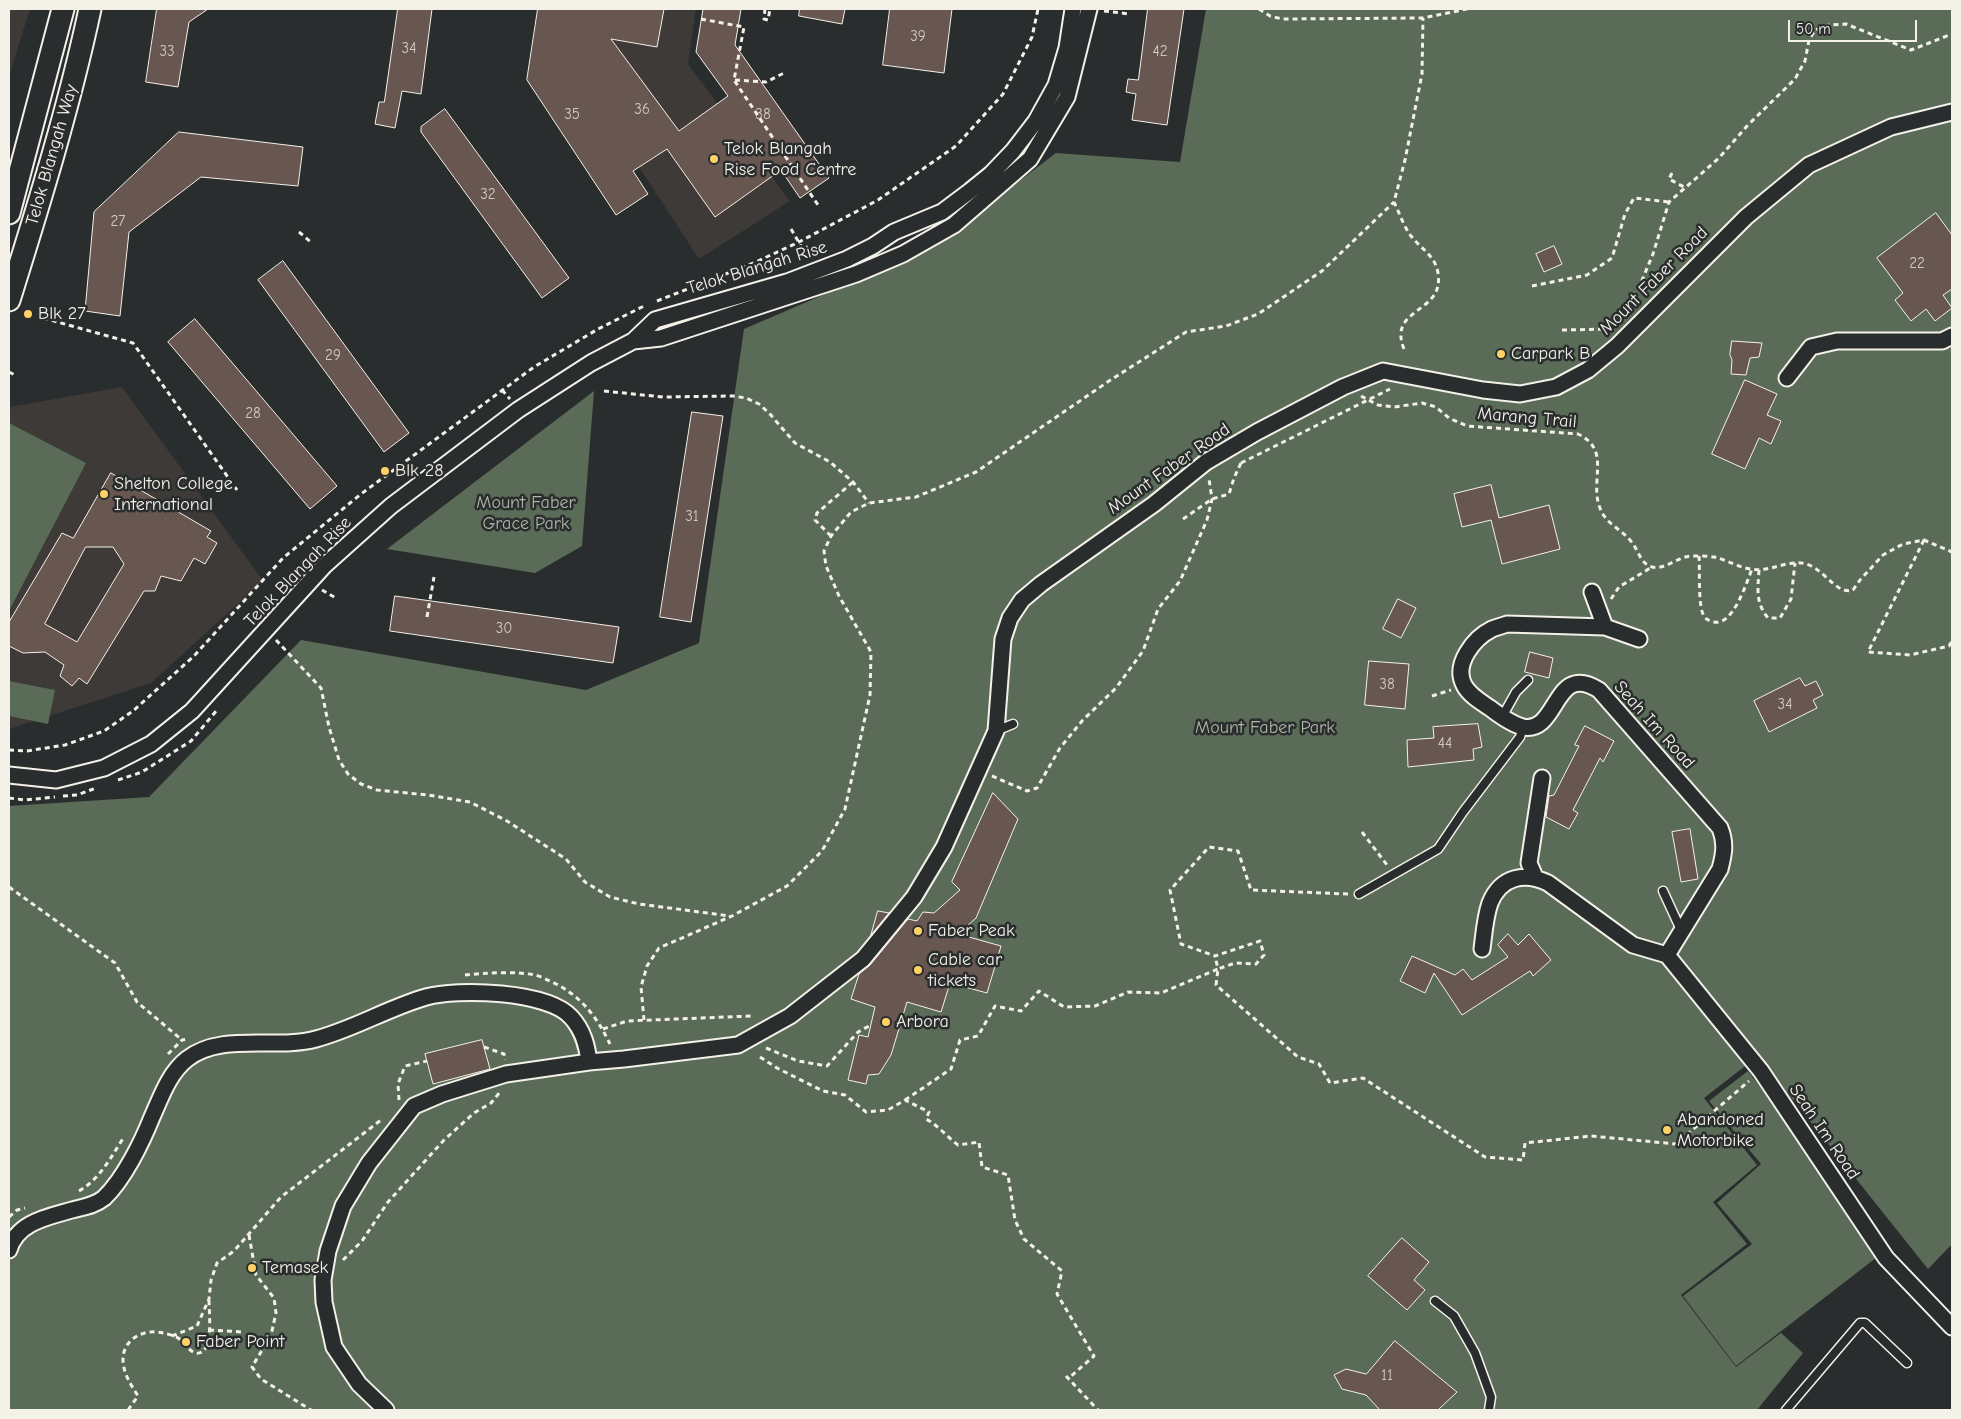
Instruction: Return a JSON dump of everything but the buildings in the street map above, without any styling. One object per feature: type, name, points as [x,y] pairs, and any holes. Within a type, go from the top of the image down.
[{"type":"main road","name":"Telok Blangah Way","points":[[9,213],[63,9]]},
{"type":"main road","name":"Telok Blangah Way","points":[[9,300],[34,222],[70,94],[90,9]]},
{"type":"street","name":"Telok Blangah Rise","points":[[9,775],[56,780],[104,768],[151,744],[192,711],[324,566],[391,506],[518,410],[591,364],[633,342],[655,320],[801,276],[847,259],[873,246],[894,232],[942,212],[991,174],[1013,151],[1036,121],[1056,85],[1067,48],[1073,9]]},
{"type":"street","name":"Telok Blangah Rise","points":[[633,342],[661,338],[856,274],[904,254],[954,225],[1030,158],[1067,96],[1096,10]]},
{"type":"street","name":"Mount Faber Road","points":[[386,1410],[359,1384],[334,1347],[324,1302],[323,1280],[328,1251],[343,1206],[369,1163],[414,1106],[442,1094],[506,1074],[589,1062],[738,1045],[790,1016],[843,977],[863,959],[914,896],[944,848],[996,731],[1003,639],[1010,618],[1022,600],[1049,578],[1154,504],[1206,462],[1257,432],[1343,387],[1383,372],[1483,390],[1520,394],[1556,386],[1588,370],[1616,346],[1746,217],[1809,166],[1891,127],[1952,112]]},
{"type":"street","points":[[894,232],[904,254]]},
{"type":"street","points":[[1787,378],[1811,347],[1837,340],[1942,341],[1952,336]]},
{"type":"street","points":[[1592,592],[1602,621]]},
{"type":"street","points":[[1523,727],[1502,717],[1470,693],[1464,686],[1461,677],[1463,659],[1479,639],[1492,629],[1507,624],[1602,621],[1640,639]]},
{"type":"street","name":"Seah Im Road","points":[[1523,727],[1532,727],[1540,724],[1547,718],[1562,692],[1569,687],[1576,684],[1592,686],[1599,690],[1720,828],[1724,839],[1724,853],[1720,869],[1667,955],[1761,1071],[1886,1258],[1952,1327]]},
{"type":"street","points":[[1535,877],[1529,863],[1542,778]]},
{"type":"street","points":[[1482,949],[1491,901],[1499,889],[1511,880],[1519,877],[1535,877],[1548,883],[1633,945],[1667,955]]},
{"type":"street","points":[[9,1250],[16,1234],[25,1226],[88,1206],[102,1199],[113,1187],[141,1143],[168,1082],[187,1059],[214,1045],[314,1039],[426,997],[457,992],[514,995],[547,1002],[571,1016],[584,1036],[589,1062]]},
{"type":"lane","points":[[1502,717],[1516,692],[1528,680]]},
{"type":"lane","points":[[996,731],[1013,724]]},
{"type":"lane","points":[[1359,894],[1438,850],[1468,805],[1520,737],[1523,727]]},
{"type":"lane","points":[[1663,891],[1681,930]]},
{"type":"lane","points":[[1435,1301],[1454,1316],[1475,1353],[1491,1397],[1488,1410]]},
{"type":"lane","points":[[1786,1410],[1860,1323],[1864,1323],[1908,1364]]},
{"type":"path","points":[[765,9],[764,19],[768,20],[770,9]]},
{"type":"path","points":[[878,200],[956,146],[1002,94],[1032,37],[1038,9]]},
{"type":"path","points":[[1259,9],[1270,16],[1282,19],[1423,18],[1467,9]]},
{"type":"path","points":[[1096,10],[1130,14]]},
{"type":"path","points":[[644,1020],[641,987],[647,966],[659,948],[732,916],[787,886],[822,851],[845,809],[870,695],[871,652],[839,596],[826,566],[824,550],[831,536],[851,512],[869,503],[916,497],[976,472],[1109,381],[1186,332],[1226,326],[1258,314],[1322,270],[1394,202],[1405,160],[1422,74],[1423,18]]},
{"type":"path","points":[[701,19],[744,27],[734,80],[820,208]]},
{"type":"path","points":[[1622,318],[1627,312],[1640,285],[1656,246],[1669,202],[1719,158],[1747,126],[1795,79],[1804,61],[1809,40],[1815,30],[1829,24],[1846,24],[1911,50],[1952,34]]},
{"type":"path","points":[[734,80],[766,82],[786,72]]},
{"type":"path","points":[[1672,173],[1669,179],[1684,187]]},
{"type":"path","points":[[1532,286],[1587,275],[1612,258],[1625,214],[1634,198],[1669,202]]},
{"type":"path","points":[[1394,202],[1410,236],[1427,251],[1434,261],[1438,273],[1438,286],[1434,298],[1406,320],[1402,327],[1401,335],[1404,349]]},
{"type":"path","points":[[791,229],[799,242]]},
{"type":"path","points":[[299,232],[312,243]]},
{"type":"path","points":[[44,318],[133,343],[237,490]]},
{"type":"path","points":[[1562,330],[1611,329],[1616,323]]},
{"type":"path","points":[[9,372],[15,375]]},
{"type":"path","points":[[1183,519],[1212,499],[1230,494],[1234,478],[1241,464],[1393,388]]},
{"type":"path","points":[[604,391],[663,397],[733,396],[746,398],[759,404],[769,412],[795,443],[830,462],[853,482],[869,503]]},
{"type":"path","name":"Marang Trail","points":[[1368,400],[1378,405],[1394,407],[1422,403],[1436,407],[1449,418],[1467,426],[1578,434],[1586,438],[1593,444],[1597,452],[1600,509],[1611,524],[1623,532],[1633,543],[1643,561],[1652,567]]},
{"type":"path","points":[[831,536],[815,520],[817,513],[853,482]]},
{"type":"path","points":[[990,776],[1027,791],[1037,788],[1041,784],[1060,748],[1082,721],[1116,688],[1143,651],[1158,609],[1180,581],[1207,520],[1212,499]]},
{"type":"path","points":[[1602,621],[1619,587],[1652,567],[1663,566],[1678,558],[1688,556],[1715,557],[1759,570],[1768,570],[1795,563],[1805,563],[1815,567],[1838,589],[1850,592],[1856,588],[1860,580],[1884,555],[1903,544],[1924,540],[1952,552]]},
{"type":"path","points":[[1924,540],[1868,652],[1910,655],[1949,646],[1952,641]]},
{"type":"path","points":[[1699,556],[1702,612],[1707,620],[1712,622],[1722,622],[1730,617],[1752,569]]},
{"type":"path","points":[[1759,570],[1758,597],[1761,609],[1768,618],[1780,618],[1791,599],[1795,563]]},
{"type":"path","points":[[427,617],[434,577]]},
{"type":"path","points":[[319,588],[336,598]]},
{"type":"path","points":[[276,640],[321,688],[329,727],[339,760],[348,774],[361,784],[376,790],[411,792],[470,802],[507,821],[566,859],[585,882],[610,897],[639,904],[732,916]]},
{"type":"path","points":[[1432,696],[1455,688]]},
{"type":"path","points":[[1362,832],[1394,874]]},
{"type":"path","points":[[760,1057],[777,1068],[823,1091],[845,1095],[866,1112],[888,1110],[951,1068],[960,1040],[978,1036],[995,1006],[1021,1011],[1039,991],[1064,1007],[1095,1006],[1128,992],[1161,993],[1235,963],[1256,964],[1264,956],[1260,941],[1215,956],[1181,944],[1170,890],[1208,847],[1238,850],[1251,890],[1359,894]]},
{"type":"path","points":[[9,887],[115,963],[137,1002],[182,1040]]},
{"type":"path","points":[[1215,956],[1218,969],[1216,985],[1298,1057],[1319,1064],[1330,1083],[1363,1078],[1485,1157],[1523,1160],[1526,1143],[1591,1136],[1676,1144],[1761,1071]]},
{"type":"path","points":[[613,1050],[603,1029],[627,1021],[751,1016]]},
{"type":"path","points":[[766,1048],[798,1061],[827,1066],[858,1032],[871,1026]]},
{"type":"path","points":[[400,1106],[398,1084],[404,1066],[427,1061]]},
{"type":"path","points":[[905,1100],[928,1112],[926,1119],[935,1124],[958,1145],[979,1142],[982,1167],[1008,1175],[1014,1220],[1024,1239],[1062,1271],[1056,1294],[1094,1356],[1068,1377],[1098,1410]]},
{"type":"path","points":[[339,1264],[362,1241],[388,1202],[444,1140],[474,1113],[491,1103]]},
{"type":"path","points":[[128,1410],[138,1396],[127,1378],[123,1363],[123,1350],[132,1339],[151,1331],[181,1340],[191,1352],[198,1353],[204,1351],[208,1345],[211,1280],[217,1263],[234,1251],[281,1197],[382,1119]]},
{"type":"path","points":[[249,1234],[256,1275],[274,1298],[276,1313],[271,1335],[252,1367],[261,1379],[311,1410]]},
{"type":"path","points":[[172,1336],[197,1326],[210,1299]]},
{"type":"path","points":[[209,1330],[244,1332]]},
{"type":"shaded area","points":[[9,9],[30,9],[9,76]]},
{"type":"shaded area","points":[[589,9],[696,9],[688,64],[790,201],[699,259],[575,69]]},
{"type":"shaded area","name":"Shelton College International","points":[[122,387],[263,581],[151,683],[9,729],[9,407]]},
{"type":"green space","name":"Mount Faber Park","points":[[1206,9],[1952,9],[1952,1244],[1928,1269],[1758,1056],[1704,1098],[1757,1165],[1713,1202],[1747,1244],[1681,1295],[1736,1367],[1781,1333],[1803,1353],[1757,1410],[9,1410],[9,806],[149,797],[301,640],[586,690],[699,643],[744,329],[930,249],[1056,153],[1180,162]]},
{"type":"green space","name":"Mount Faber Grace Park","points":[[594,391],[582,546],[535,573],[387,549]]},
{"type":"green space","points":[[9,423],[86,463],[9,611]]},
{"type":"green space","points":[[9,681],[55,690],[48,724],[9,716]]},
{"type":"green space","points":[[1748,1071],[1885,1251],[1736,1366],[1683,1296],[1752,1244],[1717,1203],[1761,1164],[1709,1101]]},
{"type":"place","name":"Telok Blangah Rise Food Centre","points":[[714,159]]},
{"type":"place","name":"Blk 27","points":[[28,314]]},
{"type":"place","name":"Carpark B","points":[[1501,354]]},
{"type":"place","name":"Blk 28","points":[[385,471]]},
{"type":"place","name":"Shelton College International","points":[[104,494]]},
{"type":"place","name":"Faber Peak","points":[[918,931]]},
{"type":"place","name":"Cable car tickets","points":[[918,970]]},
{"type":"place","name":"Arbora","points":[[886,1022]]},
{"type":"place","name":"Abandoned Motorbike","points":[[1667,1130]]},
{"type":"place","name":"Temasek","points":[[252,1268]]},
{"type":"place","name":"Faber Point","points":[[186,1342]]}]
